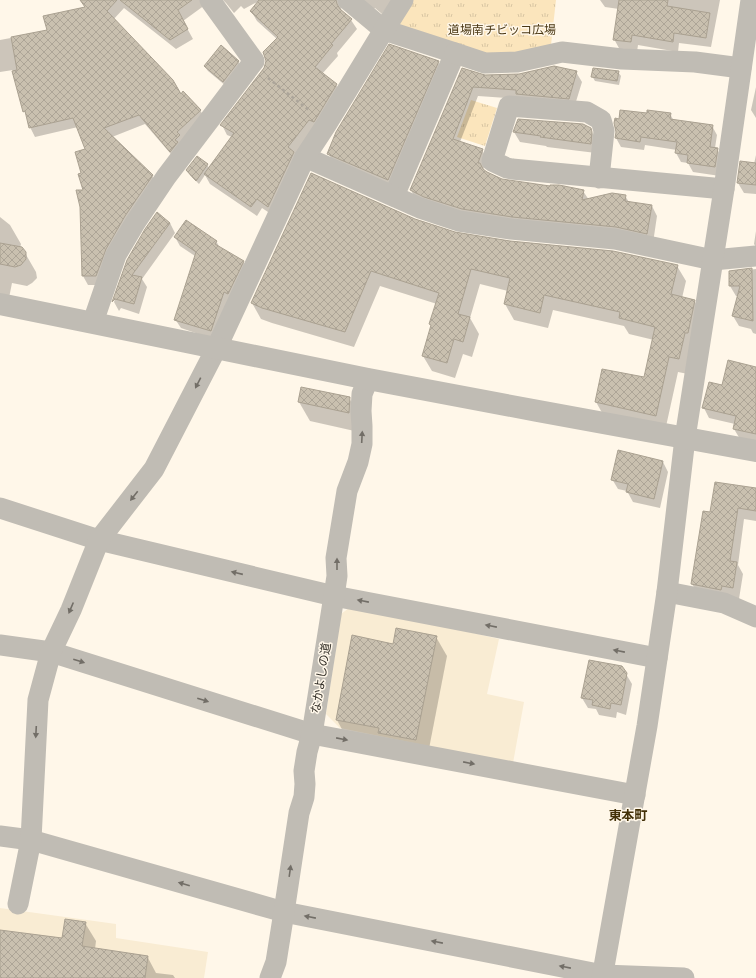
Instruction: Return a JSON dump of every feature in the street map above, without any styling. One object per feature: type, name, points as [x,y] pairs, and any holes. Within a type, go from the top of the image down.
[{"type":"street","points":[[93,322],[116,255],[135,223],[166,177],[254,61],[210,0]]},
{"type":"street","points":[[348,0],[384,30],[485,63],[517,62],[562,52],[622,59],[696,62],[741,68]]},
{"type":"street","points":[[18,904],[31,840],[38,700],[50,652],[70,610],[99,540],[154,469],[216,349],[305,157],[404,0]]},
{"type":"street","points":[[603,976],[647,726],[667,592],[685,438],[724,189],[751,0]]},
{"type":"street","points":[[394,196],[455,53]]},
{"type":"street","points":[[599,178],[604,131],[601,120],[587,112],[509,106],[492,161],[507,168],[599,178],[724,189]]},
{"type":"street","points":[[305,157],[420,208],[459,221],[511,229],[615,239],[713,260],[756,256]]},
{"type":"street","points":[[0,304],[368,379],[756,451]]},
{"type":"street","name":"なかよしの道","points":[[270,978],[276,962],[299,813],[304,797],[306,784],[304,771],[312,734],[334,596],[337,576],[336,558],[347,491],[358,462],[362,444],[362,394],[368,379]]},
{"type":"street","points":[[0,508],[99,540],[334,596],[657,658]]},
{"type":"street","points":[[667,592],[724,604],[756,617]]},
{"type":"street","points":[[0,645],[50,652],[312,734],[635,795]]},
{"type":"street","points":[[0,836],[31,840],[284,912],[603,976],[684,978]]},
{"type":"path","points":[[251,64],[326,125]]},
{"type":"shaded area","points":[[353,605],[499,639],[487,694],[524,702],[513,763],[340,728],[326,714],[341,614]]},
{"type":"shaded area","points":[[0,908],[116,924],[116,938],[208,952],[204,978],[0,978]]},
{"type":"green space","name":"道場南チビッコ広場","points":[[410,0],[556,0],[550,54],[486,62],[400,29],[398,19]]},
{"type":"green space","points":[[471,100],[497,108],[485,146],[457,137]]},
{"type":"building","points":[[80,0],[117,0],[107,11],[173,80],[181,94],[183,91],[201,110],[177,132],[180,135],[175,140],[178,142],[170,152],[139,115],[104,128],[153,175],[125,216],[106,249],[96,276],[82,276],[80,207],[76,190],[83,190],[78,174],[81,173],[75,152],[85,149],[73,118],[29,128],[12,71],[17,70],[11,37],[47,30],[43,16],[85,7]]},
{"type":"building","points":[[120,0],[192,0],[178,10],[188,29],[170,40]]},
{"type":"building","points":[[259,0],[336,0],[340,9],[352,19],[331,44],[333,45],[315,67],[337,84],[314,122],[309,120],[288,147],[294,152],[268,207],[257,199],[251,207],[204,174],[234,133],[220,125],[264,68],[266,61],[263,52],[278,37],[250,11]]},
{"type":"building","points":[[619,0],[668,0],[667,6],[710,13],[706,38],[674,33],[673,42],[632,35],[631,42],[613,40]]},
{"type":"building","points":[[389,44],[439,61],[388,180],[327,154],[336,132]]},
{"type":"building","points":[[221,45],[239,61],[223,82],[204,66]]},
{"type":"building","points":[[554,66],[577,71],[569,99],[516,94],[516,90],[473,87],[453,139],[483,149],[478,163],[480,163],[483,169],[487,172],[502,179],[550,186],[559,185],[584,190],[582,200],[612,193],[626,195],[625,201],[652,205],[647,234],[616,227],[512,217],[462,209],[424,197],[410,190],[462,68],[485,75],[519,74]]},
{"type":"building","points":[[593,68],[619,71],[617,81],[591,77]]},
{"type":"building","points":[[620,110],[647,113],[647,110],[671,113],[670,119],[713,125],[710,147],[718,148],[715,167],[687,163],[688,155],[675,153],[677,142],[641,137],[640,142],[615,138],[616,132],[614,123],[615,118],[619,119]]},
{"type":"building","points":[[518,119],[583,124],[591,128],[591,144],[513,132]]},
{"type":"building","points":[[197,156],[208,164],[196,181],[186,170]]},
{"type":"building","points":[[740,161],[756,163],[756,185],[737,183]]},
{"type":"building","points":[[311,173],[415,219],[455,232],[510,241],[613,251],[678,265],[671,294],[695,300],[688,333],[685,333],[679,359],[669,357],[656,416],[595,402],[602,369],[644,377],[655,327],[619,318],[620,312],[544,295],[540,313],[504,304],[510,278],[471,269],[458,314],[470,317],[463,342],[454,339],[447,363],[422,356],[431,325],[429,324],[439,293],[371,271],[345,332],[262,308],[251,303]]},
{"type":"building","points":[[157,212],[170,223],[132,275],[142,277],[134,304],[115,299],[112,302],[127,260]]},
{"type":"building","points":[[186,220],[217,241],[215,244],[244,261],[228,294],[224,292],[211,331],[174,320],[196,252],[174,237]]},
{"type":"building","points":[[0,243],[22,247],[26,252],[26,259],[21,265],[15,267],[0,264]]},
{"type":"building","points":[[752,268],[753,321],[732,316],[740,286],[729,286],[729,271]]},
{"type":"building","points":[[728,360],[756,367],[756,434],[733,429],[736,416],[702,408],[709,382],[722,385]]},
{"type":"building","points":[[301,387],[350,397],[349,413],[298,402]]},
{"type":"building","points":[[618,450],[663,461],[654,499],[626,492],[628,484],[611,480]]},
{"type":"building","points":[[715,482],[756,488],[756,511],[738,508],[730,561],[737,562],[733,588],[722,586],[721,590],[691,584],[703,511],[710,512]]},
{"type":"building","points":[[396,628],[437,636],[416,740],[378,733],[379,728],[336,720],[352,635],[393,644]]},
{"type":"building","points":[[589,660],[622,666],[627,673],[621,705],[611,703],[610,709],[592,705],[593,700],[581,698]]},
{"type":"building","points":[[65,919],[86,922],[82,946],[148,956],[145,978],[0,978],[0,930],[62,938]]},
{"type":"district","name":"東本町","points":[[628,815]]}]
